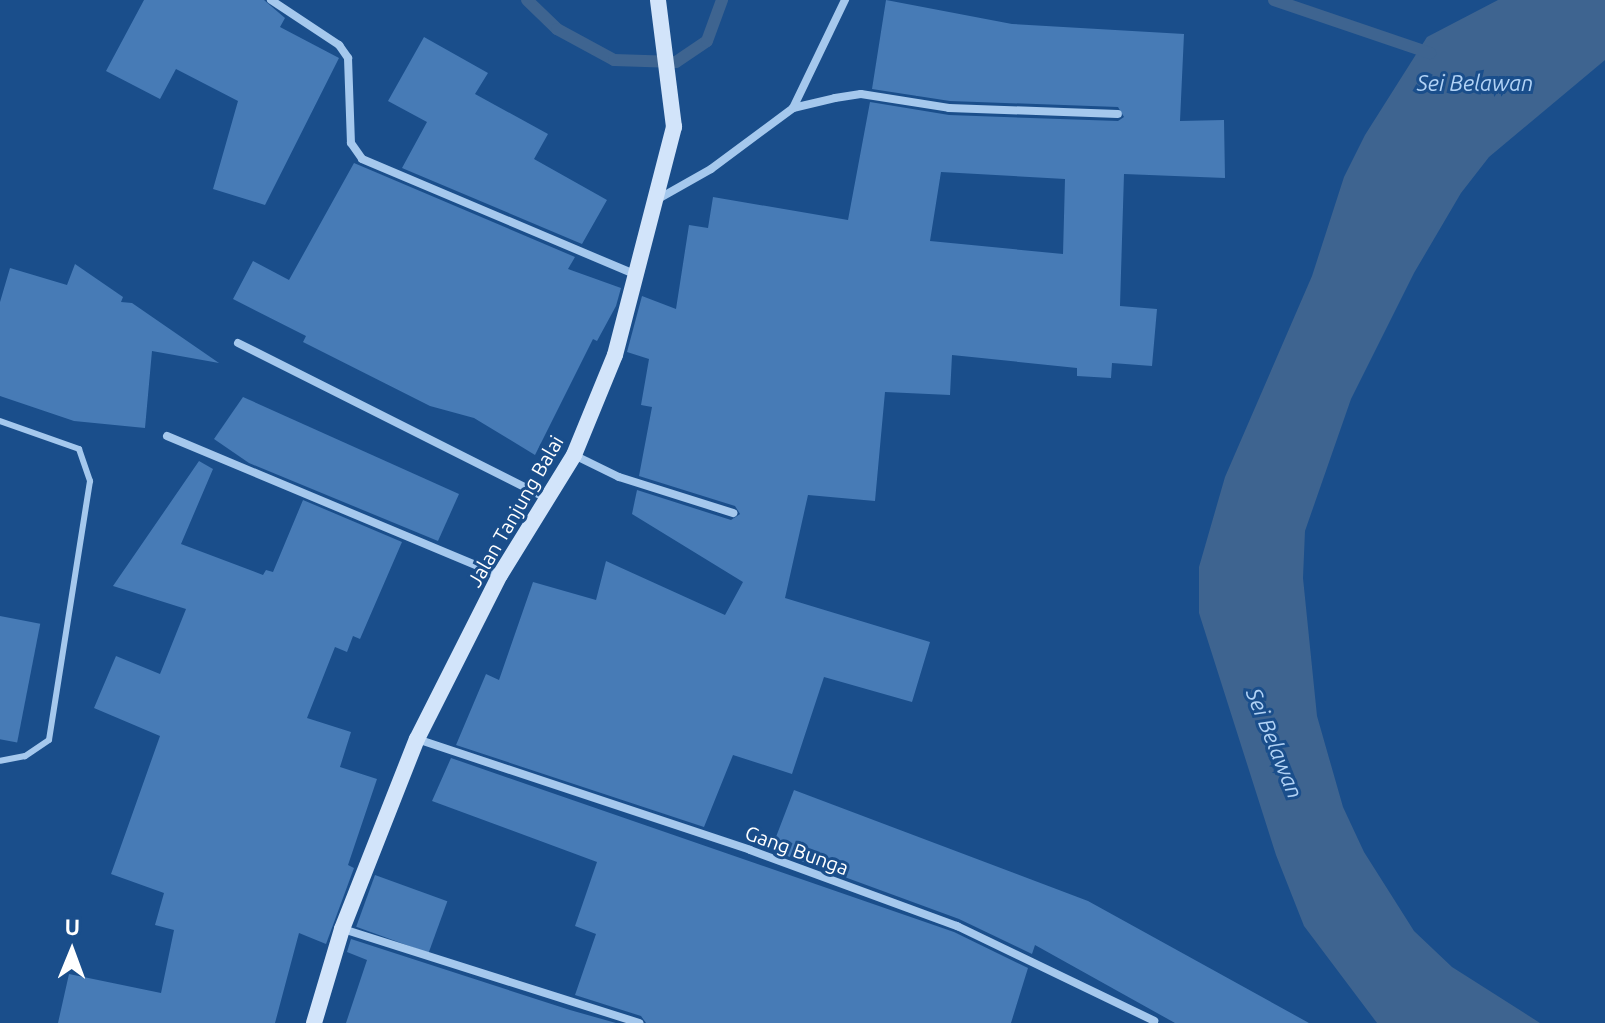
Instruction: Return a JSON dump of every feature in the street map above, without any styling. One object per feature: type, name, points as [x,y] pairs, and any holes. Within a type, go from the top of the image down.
[{"type":"street","points":[[271,0],[339,45],[348,58],[351,143],[362,159],[634,274]]},
{"type":"street","name":"Jalan Tanjung Balai","points":[[314,1023],[342,929],[417,739],[500,575],[544,497],[574,455],[615,355],[674,127],[658,0]]},
{"type":"street","points":[[793,108],[845,0]]},
{"type":"street","points":[[654,201],[711,169],[793,108],[861,94],[949,108],[1118,114]]},
{"type":"street","points":[[238,343],[544,497]]},
{"type":"street","points":[[167,436],[500,575]]},
{"type":"street","points":[[574,455],[619,477],[733,513]]},
{"type":"street","name":"Gang Bunga","points":[[417,739],[750,850],[957,926],[1154,1021]]},
{"type":"street","points":[[342,929],[639,1023]]},
{"type":"lane","points":[[0,421],[79,449],[90,481],[49,740],[25,756],[0,761]]},
{"type":"water","name":"Sei Belawan","points":[[1498,0],[1605,0],[1605,60],[1489,157],[1461,193],[1414,273],[1351,399],[1305,531],[1303,578],[1317,716],[1343,807],[1364,852],[1414,931],[1452,967],[1540,1023],[1377,1023],[1304,926],[1276,855],[1199,613],[1199,567],[1225,477],[1312,276],[1344,177],[1365,135],[1427,37]]},
{"type":"building","points":[[144,0],[264,0],[285,18],[280,27],[339,58],[265,205],[213,189],[238,101],[176,69],[160,99],[106,71]]},
{"type":"building","points":[[886,0],[1012,24],[1184,34],[1180,121],[1224,120],[1225,178],[1124,174],[1120,306],[1157,309],[1152,366],[1112,363],[1111,378],[1077,376],[1077,368],[952,355],[950,395],[885,392],[875,501],[808,495],[785,598],[930,642],[912,702],[824,677],[792,774],[733,755],[704,827],[456,745],[486,674],[499,680],[533,582],[596,600],[606,561],[725,615],[743,582],[632,514],[637,490],[731,520],[740,514],[735,506],[639,476],[652,407],[641,405],[649,359],[627,352],[642,296],[676,309],[689,225],[708,228],[713,197],[848,220],[870,102],[949,115],[1118,121],[1124,117],[1118,107],[950,101],[872,89]],"holes":[[[941,172],[1065,179],[1063,254],[930,241]]]},
{"type":"building","points":[[424,37],[488,73],[475,94],[548,134],[534,159],[607,200],[582,244],[402,168],[427,122],[388,101]]},
{"type":"building","points":[[354,163],[575,257],[568,269],[621,288],[616,306],[597,341],[593,339],[535,455],[474,418],[430,406],[303,342],[306,336],[233,299],[253,261],[289,280]]},
{"type":"building","points":[[75,264],[123,297],[121,302],[132,303],[219,363],[152,351],[145,428],[74,421],[0,396],[0,302],[10,268],[67,285]]},
{"type":"building","points":[[243,397],[459,494],[438,541],[249,463],[214,439]]},
{"type":"building","points":[[199,461],[213,469],[181,544],[263,575],[266,570],[273,572],[303,500],[402,542],[360,639],[353,636],[347,652],[335,647],[307,718],[351,732],[340,767],[377,779],[348,865],[354,868],[326,944],[299,933],[275,1023],[58,1023],[69,974],[161,993],[174,930],[155,925],[164,893],[111,874],[160,736],[94,708],[116,656],[160,674],[186,609],[113,586]]},
{"type":"building","points":[[0,616],[40,624],[17,743],[0,739]]},
{"type":"building","points":[[451,758],[954,932],[1028,968],[1011,1023],[646,1023],[641,1016],[575,995],[596,934],[575,926],[597,862],[432,801]]},
{"type":"building","points":[[794,790],[1088,901],[1309,1023],[1175,1023],[1035,945],[1032,954],[959,919],[771,850]]},
{"type":"building","points":[[375,875],[447,901],[429,953],[356,927]]},
{"type":"building","points":[[351,939],[616,1023],[346,1023],[367,960],[347,952]]},
{"type":"waterway","points":[[527,0],[557,29],[614,60],[676,62],[707,41],[722,0]]},
{"type":"waterway","points":[[1274,0],[1430,53]]}]
